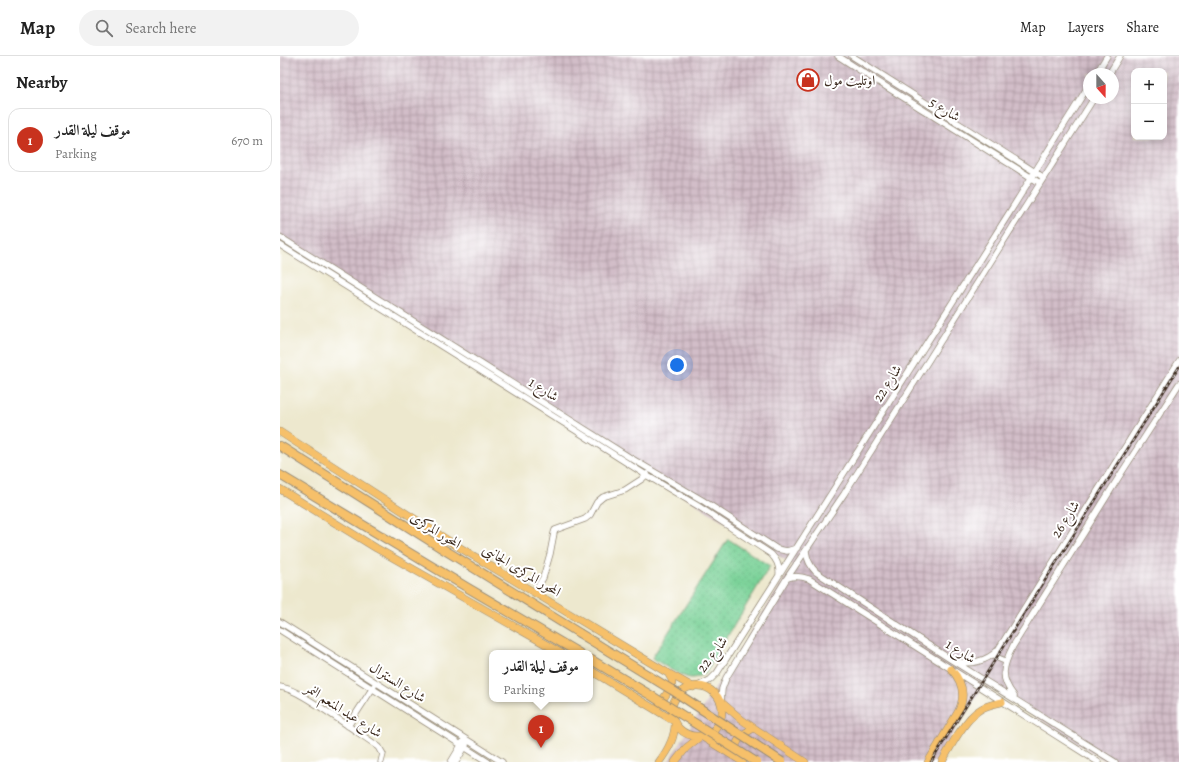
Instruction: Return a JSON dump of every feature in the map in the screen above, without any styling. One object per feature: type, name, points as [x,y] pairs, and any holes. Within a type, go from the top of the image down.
[{"type":"highway","name":"المحور المركزى","points":[[280,446],[436,545],[672,690],[782,762]]},
{"type":"highway","points":[[280,475],[575,650]]},
{"type":"highway","points":[[593,661],[652,696],[756,762]]},
{"type":"main road","name":"المحور المركزى الجانبى","points":[[280,432],[442,537],[668,673],[695,686]]},
{"type":"main road","points":[[280,489],[376,548],[556,650]]},
{"type":"main road","points":[[928,762],[963,701],[963,693],[959,678],[951,669]]},
{"type":"main road","points":[[593,672],[675,722],[680,730],[688,734],[701,736],[743,762]]},
{"type":"main road","points":[[651,708],[661,704],[672,686],[672,680],[668,673]]},
{"type":"main road","points":[[721,702],[722,714],[718,725],[709,734],[701,736],[686,748],[675,762],[661,759],[673,738],[675,722],[672,708],[675,700],[681,692],[695,686],[710,689],[716,694],[721,702],[742,720],[805,762]]},
{"type":"main road","points":[[944,759],[972,715],[985,707],[1002,702]]},
{"type":"main road","points":[[735,756],[735,750],[739,739],[754,728]]},
{"type":"main road","points":[[937,747],[940,746],[944,748],[944,759]]},
{"type":"street","name":"شارع 5","points":[[838,56],[1040,183]]},
{"type":"street","name":"شارع 5","points":[[852,56],[1043,177]]},
{"type":"street","points":[[1100,68],[1107,56]]},
{"type":"street","points":[[1113,68],[1120,56]]},
{"type":"street","name":"شارع 22","points":[[695,686],[710,680],[717,673],[1083,94]]},
{"type":"street","name":"شارع 22","points":[[721,702],[722,689],[726,678],[788,578],[1090,104]]},
{"type":"street","name":"شارع 1","points":[[280,237],[702,500],[777,549],[787,551],[797,548]]},
{"type":"street","name":"شارع 1","points":[[280,245],[646,475],[698,506],[771,554],[778,564],[778,576]]},
{"type":"street","points":[[952,302],[961,307]]},
{"type":"street","points":[[403,322],[407,317]]},
{"type":"street","name":"شارع 26","points":[[994,654],[1014,625],[1179,361]]},
{"type":"street","name":"شارع 26","points":[[1005,661],[1021,633],[1179,384]]},
{"type":"street","points":[[865,440],[874,445]]},
{"type":"street","points":[[534,592],[543,578],[556,530],[585,519],[590,515],[597,502],[603,497],[624,490],[638,482],[650,469]]},
{"type":"street","points":[[1072,531],[1082,536]]},
{"type":"street","name":"شارع 1","points":[[806,551],[813,569],[954,661],[1115,762]]},
{"type":"street","name":"شارع 1","points":[[788,578],[799,576],[809,579],[1098,762]]},
{"type":"street","points":[[870,619],[876,611]]},
{"type":"street","name":"شارع السنترال","points":[[280,622],[502,762]]},
{"type":"street","name":"شارع السنترال","points":[[280,630],[488,762]]},
{"type":"street","points":[[954,661],[965,663],[975,662],[994,654],[998,658],[1005,661],[1005,678],[1009,690],[1016,699]]},
{"type":"street","points":[[717,673],[726,678]]},
{"type":"street","points":[[348,726],[376,682]]},
{"type":"street","name":"شارع عبد المنعم النمر","points":[[280,687],[292,690],[329,712],[382,750],[383,758],[381,762]]},
{"type":"street","points":[[451,762],[467,740]]},
{"type":"street","points":[[456,762],[463,746]]},
{"type":"shaded area","points":[[280,56],[1179,56],[1179,762],[1107,762],[984,685],[935,762],[668,762],[793,565],[280,241]]},
{"type":"green space","points":[[728,539],[770,566],[706,672],[696,677],[688,678],[652,658]]},
{"type":"railway","points":[[931,762],[1179,367]]},
{"type":"place","name":"اوتليت مول","points":[[808,80]]},
{"type":"place","name":"موقف ليلة القدر","points":[[541,748]]}]
